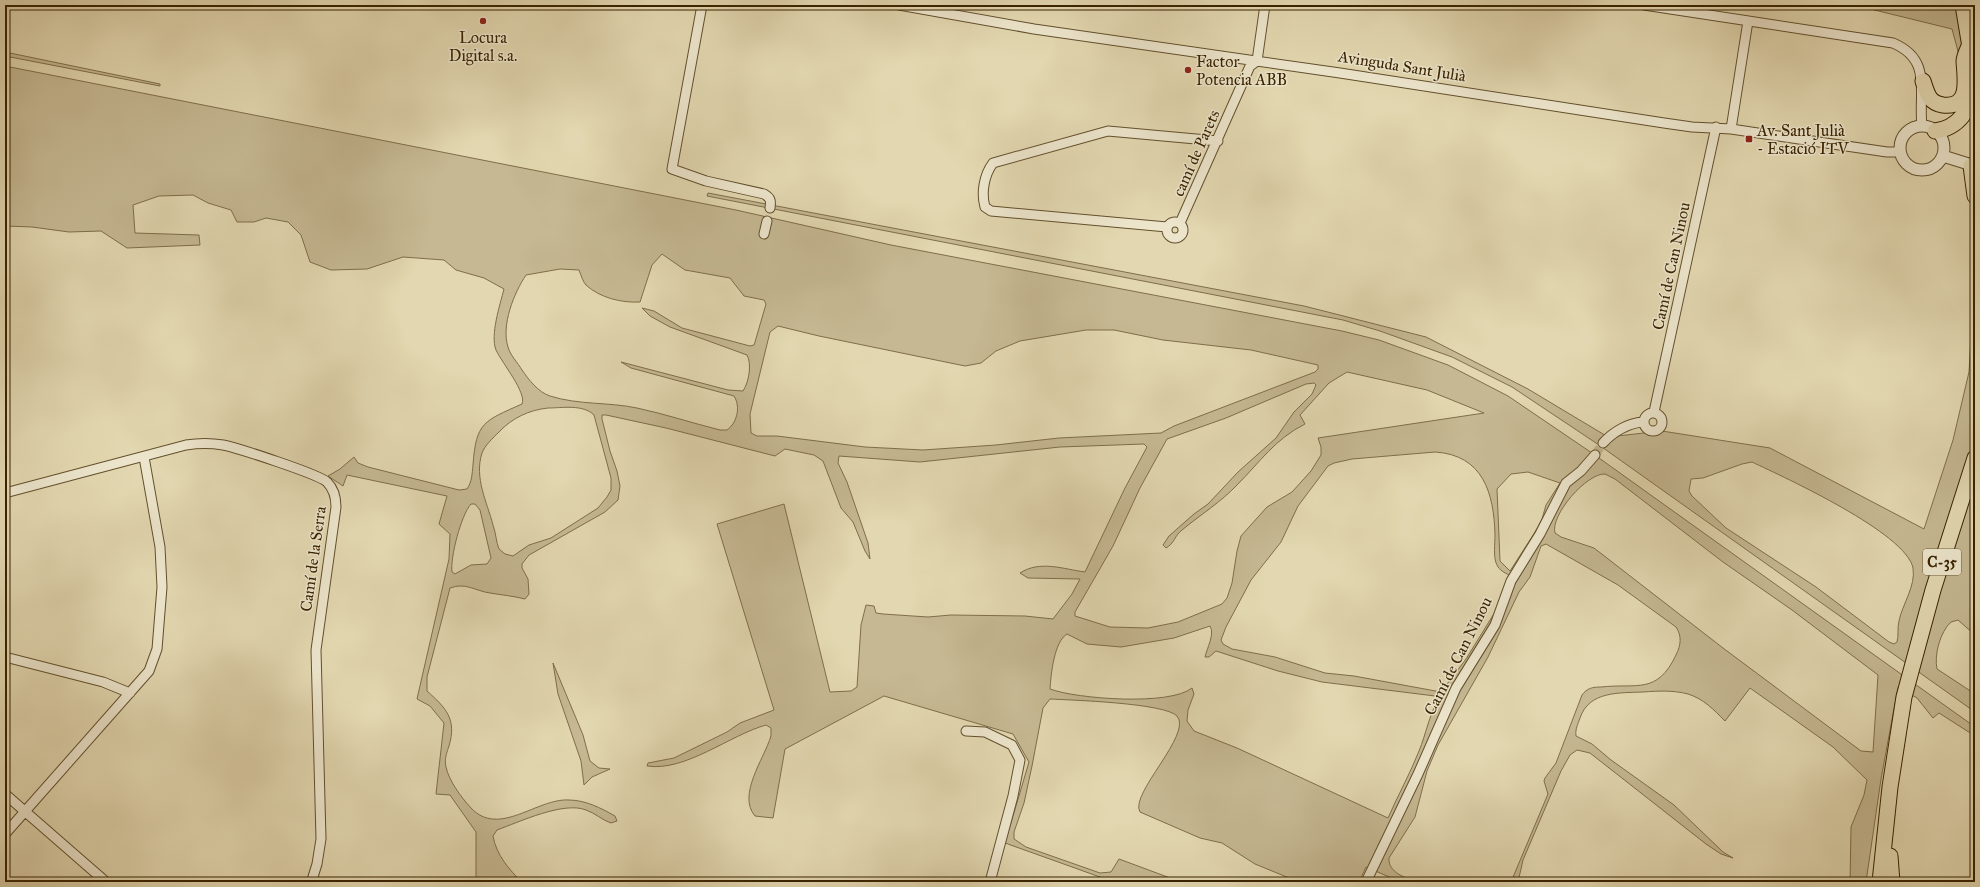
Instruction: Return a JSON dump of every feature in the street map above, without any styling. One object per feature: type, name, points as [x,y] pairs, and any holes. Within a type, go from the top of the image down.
[{"type":"highway","points":[[1929,128],[1954,125],[1967,108],[1971,91],[1971,61],[1963,5]]},
{"type":"highway","points":[[1923,81],[1929,98],[1938,104],[1953,105],[1964,93],[1971,61]]},
{"type":"highway","points":[[1973,166],[1975,196]]},
{"type":"highway","name":"C-35","points":[[1880,882],[1890,787],[1904,697],[1933,590],[1973,469],[1975,458]]},
{"type":"highway","points":[[1874,882],[1877,849],[1890,787]]},
{"type":"highway","points":[[1890,787],[1892,882]]},
{"type":"street","points":[[702,5],[672,169],[706,181],[764,194],[769,197],[771,202],[770,208]]},
{"type":"street","name":"Avinguda Sant Julià","points":[[899,5],[1034,29],[1257,61],[1664,123],[1692,127],[1716,127],[1887,152],[1900,152]]},
{"type":"street","name":"camí de Parets","points":[[1180,223],[1218,141],[1250,66],[1257,61],[1265,5]]},
{"type":"street","points":[[1644,5],[1893,43],[1901,47],[1918,65],[1923,81],[1920,112],[1929,128],[1944,145],[1943,156],[1935,166],[1923,171],[1910,168],[1905,164],[1900,152],[1901,141],[1907,132],[1929,128]]},
{"type":"street","points":[[1732,129],[1748,21]]},
{"type":"street","name":"Camí de Can Ninou","points":[[1654,412],[1716,127]]},
{"type":"street","points":[[1167,227],[991,210],[985,207],[983,200],[985,178],[993,163],[1108,131],[1218,141]]},
{"type":"street","points":[[1943,156],[1973,166]]},
{"type":"street","points":[[764,234],[767,221]]},
{"type":"street","points":[[1172,222],[1180,223],[1183,232],[1177,238],[1168,235],[1167,227],[1172,222]]},
{"type":"street","points":[[1654,412],[1660,415],[1662,420],[1659,429],[1654,431],[1648,430],[1643,422],[1647,414],[1654,412]]},
{"type":"street","points":[[1603,443],[1612,433],[1633,424],[1643,422]]},
{"type":"street","name":"Camí de la Serra","points":[[5,493],[192,444],[206,443],[225,445],[320,478],[330,486],[336,498],[316,650],[321,839],[318,864],[312,881]]},
{"type":"street","name":"Camí de Can Ninou","points":[[1366,882],[1418,774],[1456,688],[1494,626],[1511,581],[1540,534],[1566,483],[1582,471],[1595,455]]},
{"type":"street","points":[[5,834],[150,672],[154,661],[160,623],[162,588],[160,547],[144,457]]},
{"type":"street","points":[[5,657],[103,682],[130,693]]},
{"type":"street","points":[[966,731],[985,732],[1012,745],[1020,760],[1013,796],[990,882]]},
{"type":"street","points":[[5,794],[106,882]]},
{"type":"shaded area","points":[[1854,5],[1975,5],[1975,143],[1959,55],[1952,29]]},
{"type":"shaded area","points":[[5,52],[160,84],[160,86],[5,56]]},
{"type":"shaded area","points":[[5,66],[736,210],[891,245],[1342,331],[1379,340],[1448,365],[1508,396],[1592,453],[1975,727],[1975,736],[1939,713],[1933,718],[1917,698],[1898,687],[1881,779],[1866,882],[1850,882],[1851,827],[1864,795],[1867,780],[1833,747],[1750,688],[1725,721],[1704,702],[1688,694],[1660,691],[1606,695],[1590,703],[1584,709],[1577,727],[1576,736],[1592,744],[1611,760],[1674,805],[1723,852],[1733,858],[1721,854],[1706,844],[1590,753],[1577,750],[1570,755],[1561,771],[1523,860],[1518,882],[1511,882],[1548,794],[1544,781],[1545,778],[1556,763],[1582,695],[1588,689],[1593,688],[1636,686],[1653,682],[1669,668],[1680,644],[1680,637],[1676,627],[1618,585],[1546,544],[1541,546],[1530,577],[1519,592],[1488,657],[1438,745],[1427,771],[1415,817],[1389,858],[1391,868],[1403,877],[1418,882],[1401,882],[1366,867],[1359,882],[1299,882],[1255,864],[1222,843],[1200,838],[1140,812],[1139,803],[1143,792],[1169,750],[1180,725],[1177,716],[1169,712],[1137,705],[1050,699],[1043,708],[1024,803],[1014,832],[1014,839],[1026,847],[1100,873],[1111,872],[1119,859],[1181,882],[1114,882],[1005,843],[1029,762],[1013,734],[884,696],[785,749],[773,818],[755,816],[750,807],[750,788],[771,736],[771,728],[766,725],[677,764],[647,766],[648,763],[674,758],[727,732],[740,723],[774,710],[717,524],[784,504],[830,692],[851,691],[857,687],[861,625],[866,605],[874,606],[876,613],[883,614],[928,617],[951,615],[1025,616],[1053,619],[1072,594],[1080,579],[1028,578],[1020,573],[1028,569],[1044,566],[1085,572],[1125,488],[1147,447],[1144,444],[1060,447],[920,462],[839,456],[838,463],[847,482],[868,543],[870,559],[865,551],[853,522],[841,508],[823,461],[814,455],[785,449],[775,456],[666,428],[602,415],[620,486],[618,500],[605,512],[529,555],[522,564],[522,568],[528,579],[529,594],[525,599],[485,592],[466,586],[456,586],[450,588],[427,677],[427,691],[440,703],[451,721],[451,737],[445,761],[450,778],[467,804],[482,816],[494,819],[506,818],[557,801],[575,800],[599,807],[615,816],[617,821],[611,823],[586,810],[566,808],[554,810],[497,830],[493,836],[497,849],[508,867],[522,882],[476,882],[476,832],[450,795],[436,794],[444,723],[430,706],[417,699],[449,559],[450,534],[439,524],[447,496],[347,475],[343,486],[328,476],[340,469],[354,457],[358,463],[368,467],[459,490],[467,489],[472,478],[474,451],[480,431],[491,419],[522,404],[523,399],[518,386],[499,356],[494,344],[496,320],[504,289],[484,278],[456,270],[444,260],[403,257],[367,269],[331,270],[310,262],[301,235],[288,222],[266,218],[254,222],[237,222],[231,210],[208,203],[193,195],[159,196],[133,205],[135,233],[199,235],[200,245],[127,248],[101,231],[69,232],[32,227],[5,226]],"holes":[[[662,254],[685,270],[730,278],[744,296],[764,300],[766,304],[755,342],[754,345],[750,346],[682,328],[654,311],[642,308],[650,316],[670,327],[747,355],[749,359],[749,373],[747,383],[743,391],[728,390],[621,362],[631,368],[734,396],[737,405],[737,414],[733,423],[727,430],[720,430],[637,408],[571,401],[550,396],[542,392],[531,382],[509,350],[506,338],[507,319],[513,300],[521,282],[526,275],[560,269],[579,270],[585,284],[592,290],[612,299],[626,302],[640,302],[652,265]],[[778,326],[819,336],[965,366],[981,363],[996,351],[1020,341],[1086,330],[1114,330],[1163,340],[1251,350],[1318,365],[1318,369],[1315,372],[1174,426],[1161,433],[1059,438],[996,445],[923,450],[865,447],[777,436],[757,436],[751,433],[750,414],[770,332]],[[1347,372],[1427,390],[1484,413],[1318,438],[1321,447],[1321,455],[1311,471],[1292,492],[1267,507],[1241,536],[1232,583],[1227,598],[1222,604],[1178,622],[1148,628],[1110,627],[1075,616],[1075,612],[1113,546],[1140,488],[1167,439],[1226,418],[1306,384],[1314,383],[1316,385],[1312,394],[1294,412],[1276,438],[1238,472],[1208,504],[1169,536],[1163,545],[1166,548],[1189,524],[1231,491],[1276,444],[1294,430],[1305,424],[1300,415],[1329,383]],[[572,407],[584,409],[594,415],[611,478],[611,490],[598,508],[551,538],[529,545],[513,556],[505,554],[499,549],[480,481],[480,462],[485,447],[504,427],[515,419],[534,411],[548,408]],[[1435,452],[1451,455],[1464,460],[1475,469],[1483,479],[1492,505],[1496,562],[1498,567],[1509,575],[1495,612],[1466,659],[1441,692],[1354,676],[1325,673],[1275,657],[1232,649],[1223,644],[1221,640],[1226,627],[1251,580],[1281,542],[1298,506],[1328,466],[1352,459]],[[1528,472],[1560,483],[1546,505],[1542,519],[1535,532],[1510,571],[1500,561],[1497,489],[1511,474]],[[1605,474],[1615,479],[1723,562],[1792,610],[1878,675],[1873,752],[1861,751],[1723,648],[1594,548],[1561,537],[1555,533],[1555,525],[1558,516],[1571,496],[1589,480]],[[471,504],[475,504],[480,510],[491,558],[487,564],[471,565],[455,574],[452,572],[453,557],[457,537],[464,517]],[[1210,626],[1212,633],[1205,657],[1209,657],[1216,651],[1278,671],[1322,682],[1435,696],[1438,699],[1415,760],[1388,818],[1237,748],[1194,731],[1187,721],[1188,710],[1194,694],[1192,688],[1181,694],[1145,699],[1080,696],[1050,689],[1056,651],[1063,638],[1067,634],[1087,644],[1121,647],[1174,638]]]},
{"type":"shaded area","points":[[708,193],[1304,306],[1426,337],[1528,389],[1608,437],[1662,431],[1770,448],[1924,529],[1953,440],[1969,372],[1975,264],[1975,635],[1958,620],[1951,622],[1947,626],[1941,638],[1937,651],[1936,663],[1937,669],[1975,694],[1975,712],[1599,445],[1512,387],[1452,357],[1380,331],[1343,320],[707,196]],"holes":[[[1752,462],[1816,493],[1868,523],[1890,539],[1905,554],[1913,568],[1913,575],[1911,588],[1899,621],[1897,642],[1894,644],[1889,642],[1816,587],[1726,528],[1692,496],[1689,491],[1691,479],[1703,478],[1742,464]]]},
{"type":"shaded area","points":[[553,663],[583,735],[590,761],[599,768],[610,769],[592,777],[584,785],[581,761],[558,694]]},
{"type":"tunnel","points":[[1595,455],[1603,443]]},
{"type":"place","name":"Locura Digital s.a.","points":[[483,21]]},
{"type":"place","name":"Factor Potencia ABB","points":[[1188,70]]},
{"type":"place","name":"Av. Sant Julià - Estació ITV","points":[[1749,139]]}]
